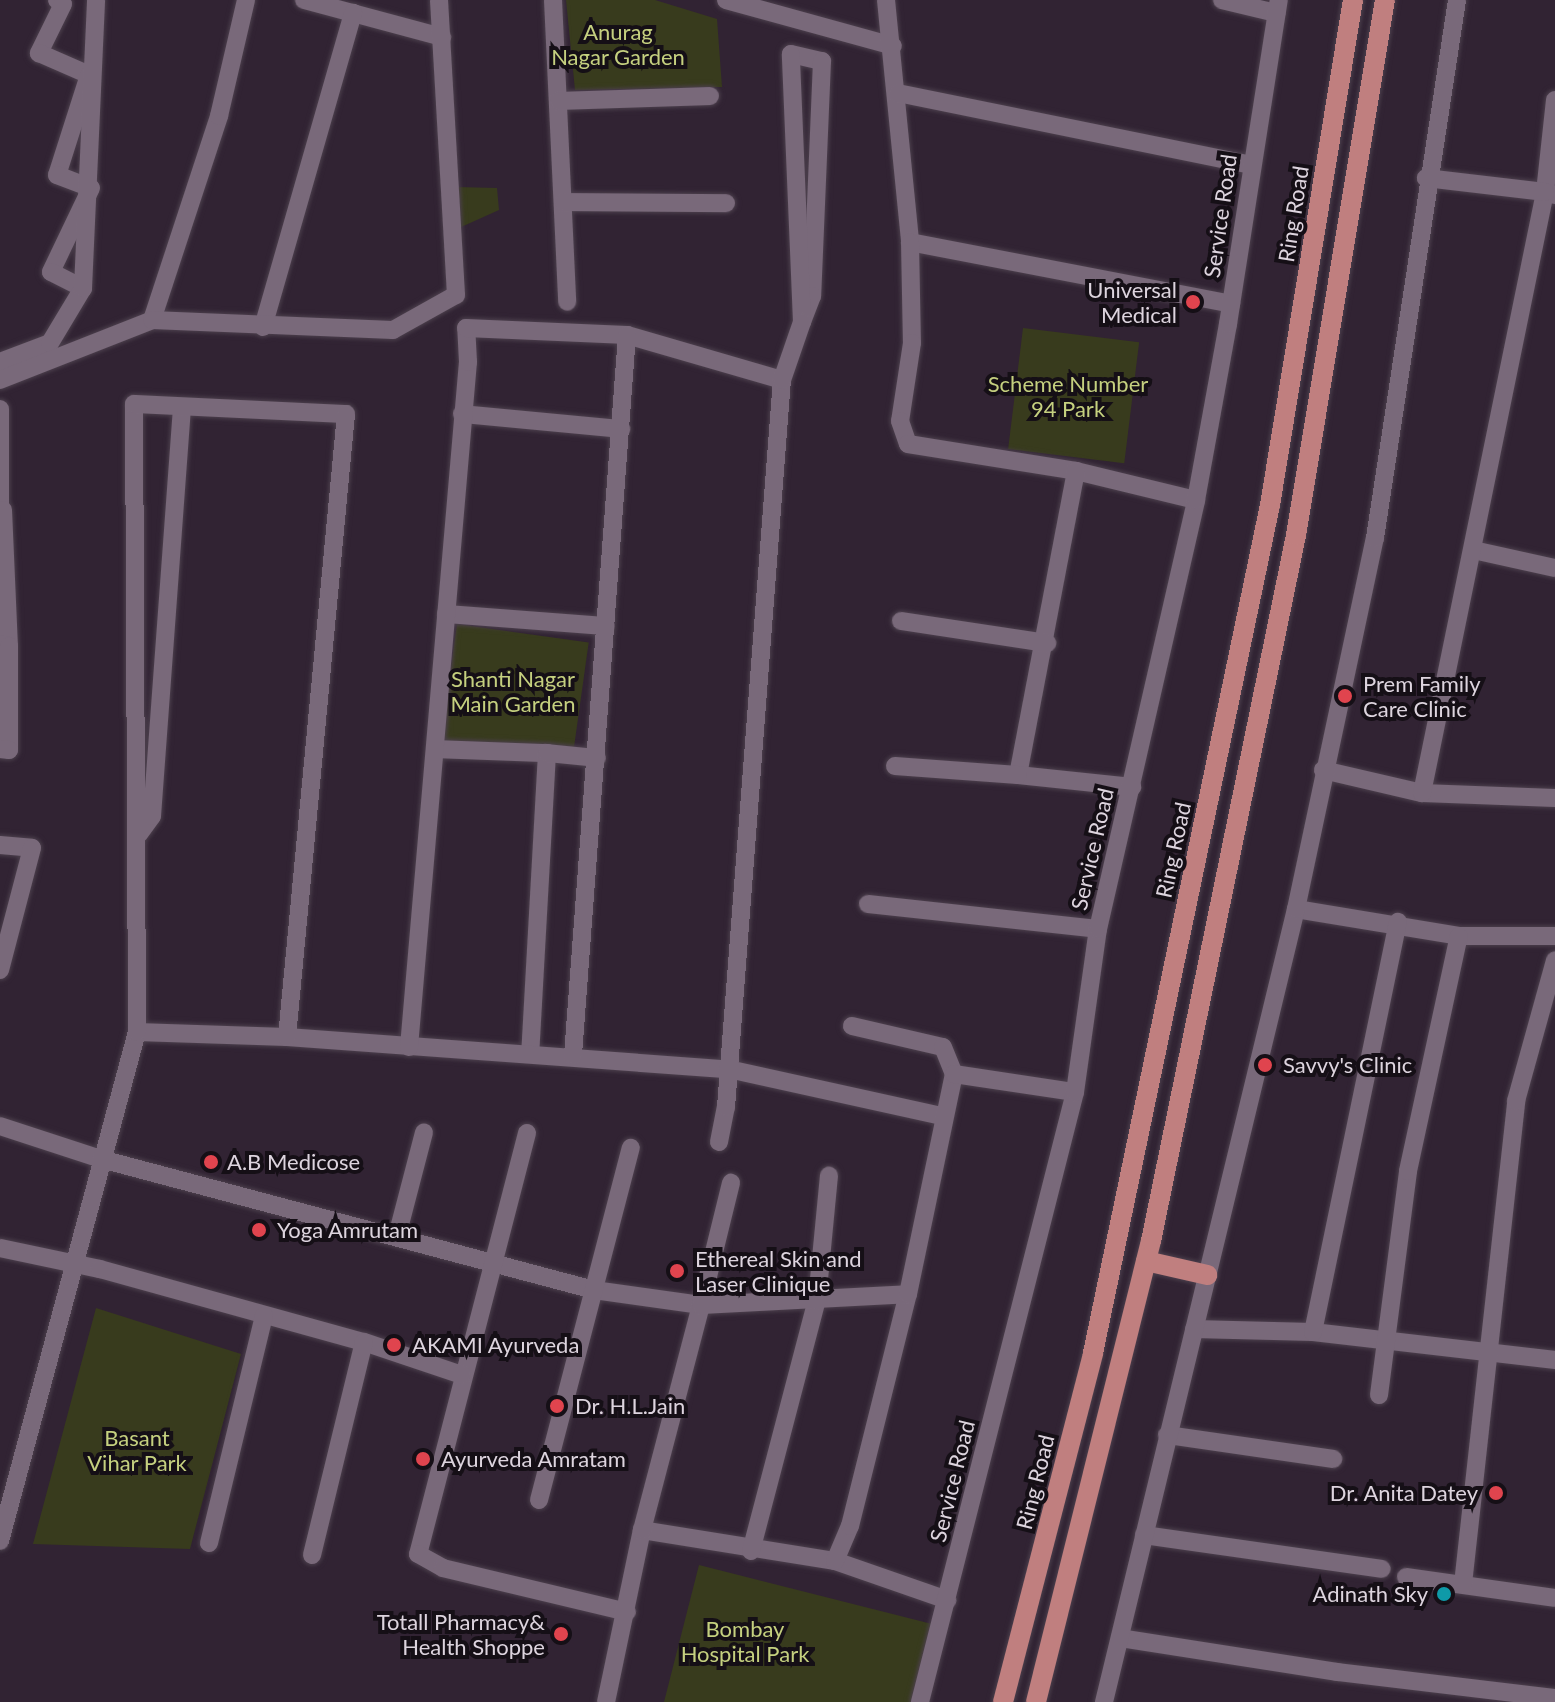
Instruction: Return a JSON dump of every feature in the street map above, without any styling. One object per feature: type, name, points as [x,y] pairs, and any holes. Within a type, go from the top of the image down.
[{"type":"main road","name":"Ring Road","points":[[1003,1702],[1093,1353],[1270,505],[1353,0]]},
{"type":"main road","points":[[1036,1702],[1146,1261],[1296,535],[1385,0]]},
{"type":"main road","points":[[1146,1261],[1207,1275]]},
{"type":"street","points":[[57,0],[63,4],[39,53],[93,75]]},
{"type":"street","points":[[0,362],[30,363],[50,343],[83,288],[91,188],[96,0]]},
{"type":"street","points":[[152,320],[219,116],[246,0]]},
{"type":"street","points":[[304,0],[442,37]]},
{"type":"street","points":[[0,380],[30,363],[152,320],[393,330],[456,295],[439,0]]},
{"type":"street","points":[[553,0],[567,302]]},
{"type":"street","points":[[726,0],[893,46]]},
{"type":"street","points":[[886,0],[898,93],[910,242],[912,343],[900,421],[908,444],[1076,471],[1196,500]]},
{"type":"street","points":[[1222,0],[1277,6]]},
{"type":"street","points":[[1104,1702],[1296,909],[1323,770],[1375,538],[1426,178],[1457,0]]},
{"type":"street","name":"Service Road","points":[[920,1702],[1075,1092],[1098,929],[1196,500],[1231,304],[1277,6]]},
{"type":"street","points":[[263,327],[353,13]]},
{"type":"street","points":[[719,1142],[728,1069],[782,380],[812,296],[822,61],[791,54],[801,202],[802,322]]},
{"type":"street","points":[[91,188],[57,175],[93,75]]},
{"type":"street","points":[[898,93],[1251,165]]},
{"type":"street","points":[[559,101],[710,96]]},
{"type":"street","points":[[1422,793],[1550,194],[1555,100]]},
{"type":"street","points":[[1426,178],[1550,194]]},
{"type":"street","points":[[83,288],[51,272],[91,188]]},
{"type":"street","points":[[564,202],[726,203]]},
{"type":"street","points":[[910,242],[1231,304]]},
{"type":"street","points":[[409,1047],[436,749],[466,328],[627,335],[782,380]]},
{"type":"street","points":[[573,1055],[627,335]]},
{"type":"street","points":[[0,1541],[77,1266],[101,1159],[137,1032],[139,834],[134,404],[346,414],[287,1037]]},
{"type":"street","points":[[139,834],[152,816],[182,407]]},
{"type":"street","points":[[0,409],[9,750],[0,749]]},
{"type":"street","points":[[462,414],[621,429]]},
{"type":"street","points":[[1018,775],[1047,643],[1076,471]]},
{"type":"street","points":[[1473,550],[1555,568]]},
{"type":"street","points":[[136,612],[164,658]]},
{"type":"street","points":[[446,614],[606,626]]},
{"type":"street","points":[[901,621],[1047,643]]},
{"type":"street","points":[[436,749],[597,758]]},
{"type":"street","points":[[530,1053],[547,753]]},
{"type":"street","points":[[895,766],[1132,787]]},
{"type":"street","points":[[1323,770],[1422,793],[1555,798]]},
{"type":"street","points":[[0,845],[32,848],[0,970]]},
{"type":"street","points":[[868,904],[1098,929]]},
{"type":"street","points":[[1296,909],[1398,922],[1459,936],[1555,936]]},
{"type":"street","points":[[1313,1332],[1398,922]]},
{"type":"street","points":[[1379,1395],[1408,1171],[1459,936]]},
{"type":"street","points":[[1463,1584],[1516,1101],[1555,960]]},
{"type":"street","points":[[835,1561],[850,1526],[908,1294],[942,1116],[954,1074],[943,1047],[852,1026]]},
{"type":"street","points":[[137,1032],[287,1037],[573,1055],[728,1069],[942,1116]]},
{"type":"street","points":[[954,1074],[1075,1092]]},
{"type":"street","points":[[0,1126],[101,1159],[594,1290],[701,1305],[908,1294]]},
{"type":"street","points":[[397,1236],[424,1132]]},
{"type":"street","points":[[527,1133],[418,1554],[443,1568],[627,1612]]},
{"type":"street","points":[[539,1500],[631,1148]]},
{"type":"street","points":[[751,1551],[817,1300],[829,1176]]},
{"type":"street","points":[[606,1702],[642,1530],[731,1183]]},
{"type":"street","points":[[0,1248],[364,1342],[462,1375]]},
{"type":"street","points":[[209,1543],[264,1316]]},
{"type":"street","points":[[1194,1329],[1313,1332],[1555,1360]]},
{"type":"street","points":[[312,1555],[364,1342]]},
{"type":"street","points":[[1167,1435],[1333,1459]]},
{"type":"street","points":[[642,1530],[751,1551],[835,1561],[947,1600]]},
{"type":"street","points":[[1144,1535],[1382,1569]]},
{"type":"street","points":[[1406,1577],[1555,1598]]},
{"type":"street","points":[[1120,1638],[1497,1698],[1555,1698]]},
{"type":"green space","name":"Anurag Nagar Garden","points":[[566,0],[655,0],[717,19],[722,87],[575,90]]},
{"type":"green space","points":[[456,187],[497,188],[499,210],[459,228]]},
{"type":"green space","name":"Scheme Number 94 Park","points":[[1023,328],[1139,342],[1124,463],[1008,449]]},
{"type":"green space","name":"Shanti Nagar Main Garden","points":[[457,624],[589,643],[572,761],[440,743]]},
{"type":"green space","name":"Basant Vihar Park","points":[[96,1308],[241,1354],[190,1549],[33,1544]]},
{"type":"green space","name":"Bombay Hospital Park","points":[[699,1565],[932,1624],[912,1702],[664,1702]]},
{"type":"place","name":"Universal Medical","points":[[1193,302]]},
{"type":"place","name":"Prem Family Care Clinic","points":[[1345,696]]},
{"type":"place","name":"Savvy's Clinic","points":[[1265,1065]]},
{"type":"place","name":"A.B Medicose","points":[[211,1162]]},
{"type":"place","name":"Yoga Amrutam","points":[[259,1230]]},
{"type":"place","name":"Ethereal Skin and Laser Clinique","points":[[677,1271]]},
{"type":"place","name":"AKAMI Ayurveda","points":[[394,1345]]},
{"type":"place","name":"Dr. H.L.Jain","points":[[557,1406]]},
{"type":"place","name":"Ayurveda Amratam","points":[[423,1459]]},
{"type":"place","name":"Dr. Anita Datey","points":[[1496,1493]]},
{"type":"place","name":"Adinath Sky","points":[[1444,1594]]},
{"type":"place","name":"Totall Pharmacy& Health Shoppe","points":[[561,1634]]}]
